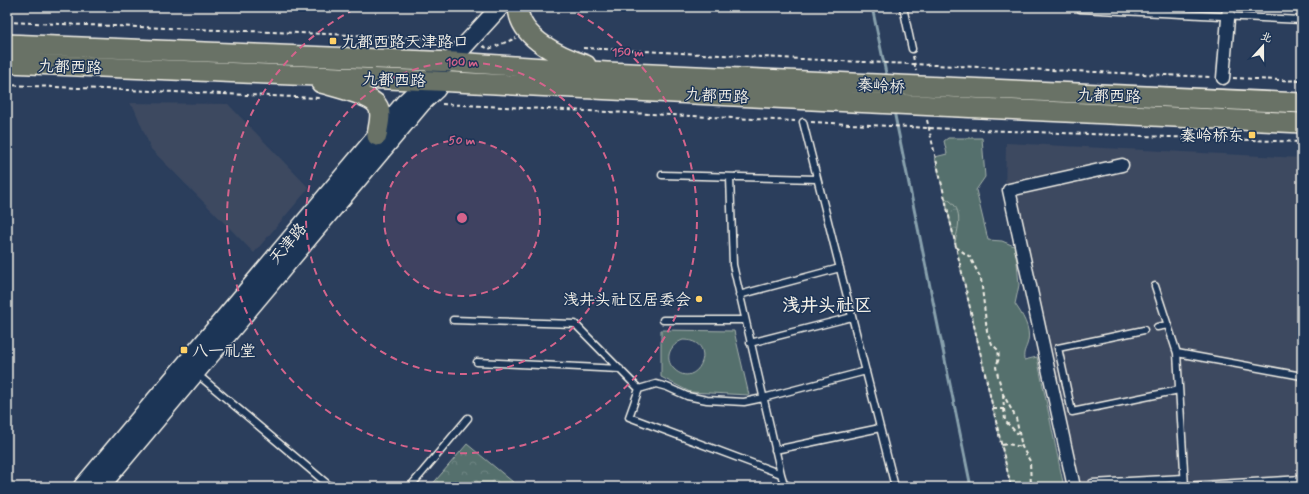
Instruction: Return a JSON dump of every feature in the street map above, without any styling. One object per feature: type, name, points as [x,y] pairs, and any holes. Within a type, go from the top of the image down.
[{"type":"main road","name":"天津路","points":[[474,43],[500,7]]},
{"type":"main road","name":"天津路","points":[[82,487],[190,368],[422,103],[437,81],[474,43],[517,7]]},
{"type":"main road","points":[[517,7],[524,25],[536,41],[565,58],[607,72]]},
{"type":"main road","name":"九都西路","points":[[7,44],[456,62],[607,72],[847,83]]},
{"type":"main road","name":"九都西路","points":[[7,63],[437,81],[852,102]]},
{"type":"main road","points":[[295,75],[365,96],[377,105],[380,116],[377,136]]},
{"type":"main road","name":"天津路","points":[[100,487],[190,368],[405,102],[437,81]]},
{"type":"main road","name":"秦岭桥","points":[[847,83],[918,87]]},
{"type":"main road","name":"九都西路","points":[[918,87],[1302,103]]},
{"type":"main road","name":"秦岭桥","points":[[852,102],[921,106]]},
{"type":"main road","name":"九都西路","points":[[921,106],[1302,123]]},
{"type":"street","points":[[1223,78],[1229,12]]},
{"type":"street","points":[[1074,487],[1009,190],[1122,165]]},
{"type":"lane","points":[[903,7],[912,49]]},
{"type":"lane","points":[[1080,8],[1229,12],[1302,20]]},
{"type":"lane","points":[[803,122],[895,487]]},
{"type":"lane","points":[[662,174],[817,179]]},
{"type":"lane","points":[[730,177],[733,265],[781,474],[784,484],[792,487]]},
{"type":"lane","points":[[740,295],[840,268]]},
{"type":"lane","points":[[1155,286],[1177,353],[1184,487],[1302,479]]},
{"type":"lane","points":[[750,343],[852,317]]},
{"type":"lane","points":[[453,320],[576,324],[639,389]]},
{"type":"lane","points":[[664,320],[745,320]]},
{"type":"lane","points":[[1157,327],[1168,325]]},
{"type":"lane","points":[[1144,330],[1058,348],[1072,412],[1179,390]]},
{"type":"lane","points":[[1177,353],[1302,376]]},
{"type":"lane","points":[[477,362],[620,369]]},
{"type":"lane","points":[[190,368],[331,487]]},
{"type":"lane","points":[[639,389],[656,384],[688,396],[706,400],[744,402],[866,371]]},
{"type":"lane","points":[[639,389],[629,417],[781,474]]},
{"type":"lane","points":[[410,487],[468,418]]},
{"type":"lane","points":[[775,450],[880,428]]},
{"type":"lane","points":[[1092,483],[1184,478]]},
{"type":"path","points":[[7,22],[379,36],[474,43],[489,49],[529,32]]},
{"type":"path","points":[[578,47],[841,61],[1302,81]]},
{"type":"path","points":[[912,49],[918,87]]},
{"type":"path","points":[[921,106],[929,128],[1011,487]]},
{"type":"path","points":[[857,125],[1302,142]]},
{"type":"path","points":[[956,246],[970,257],[980,279],[987,331],[992,344],[998,350],[999,358],[996,367],[1003,394],[1005,421],[1019,434]]},
{"type":"path","points":[[1003,394],[1016,418],[1022,447],[1030,461],[1031,487]]},
{"type":"path","points":[[993,409],[1004,409]]},
{"type":"path","points":[[1001,445],[1008,444],[1022,447]]},
{"type":"shaded area","points":[[129,103],[228,104],[309,188],[254,253],[151,149],[134,108]]},
{"type":"shaded area","points":[[1006,143],[1302,158],[1302,487],[1066,487],[1005,196]]},
{"type":"green space","points":[[948,138],[982,138],[985,177],[976,190],[988,240],[1002,241],[1014,246],[1019,285],[1015,304],[1027,326],[1029,336],[1024,352],[1024,360],[1037,357],[1064,487],[1011,487],[935,157],[947,154],[944,141]]},
{"type":"green space","points":[[945,198],[955,206],[958,211],[959,223],[955,242]]},
{"type":"green space","points":[[661,330],[734,331],[749,395],[690,392],[661,377]],"holes":[[[683,340],[694,342],[701,348],[703,355],[701,363],[697,370],[690,374],[683,374],[674,369],[671,365],[669,360],[670,352],[675,345]]]},
{"type":"green space","points":[[467,444],[519,487],[430,487]]},
{"type":"waterway","points":[[872,7],[887,78]]},
{"type":"waterway","points":[[894,111],[971,487]]},
{"type":"place","name":"九都西路天津路口","points":[[333,41]]},
{"type":"place","name":"秦岭桥东","points":[[1252,135]]},
{"type":"place","name":"浅井头社区居委会","points":[[699,299]]},
{"type":"place","name":"八一礼堂","points":[[184,350]]},
{"type":"district","name":"浅井头社区","points":[[827,305]]}]
